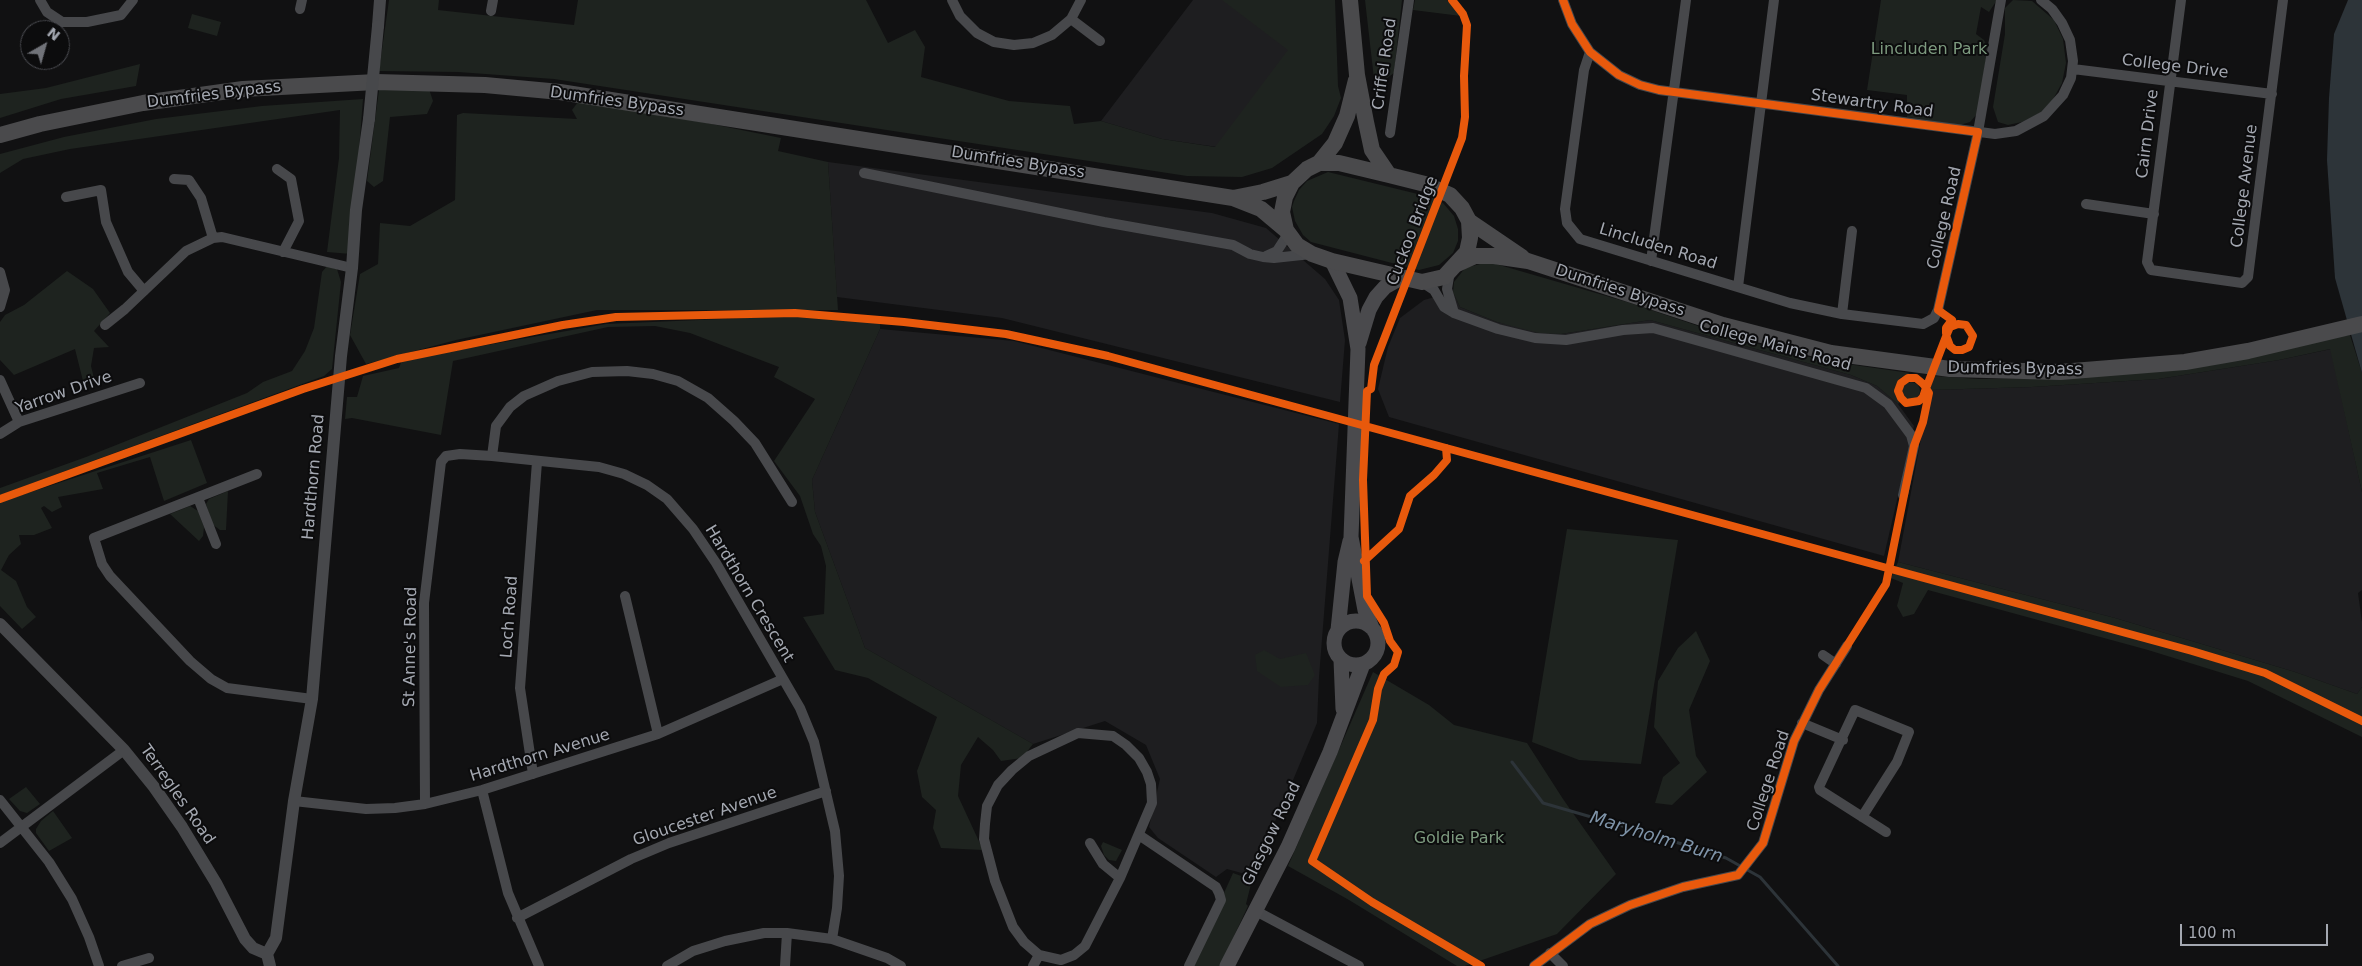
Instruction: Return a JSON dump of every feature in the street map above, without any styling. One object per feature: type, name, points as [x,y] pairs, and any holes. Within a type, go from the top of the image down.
[{"type":"highway","points":[[1350,0],[1357,75],[1372,150],[1389,175]]},
{"type":"highway","points":[[1319,163],[1335,143],[1347,116],[1357,75]]},
{"type":"highway","name":"Dumfries Bypass","points":[[0,135],[40,124],[143,103],[243,90],[362,83],[447,83],[560,92],[1233,198],[1261,209],[1287,232],[1297,245],[1312,254],[1332,261],[1401,278],[1422,282],[1444,277],[1453,268],[1475,256],[1494,256],[1528,261],[1732,327],[1831,353],[1950,369],[2060,372],[2119,369],[2185,362],[2319,335],[2362,324]]},
{"type":"highway","points":[[1287,232],[1282,212],[1292,183],[1307,168],[1319,163],[1339,163],[1426,184],[1450,195],[1462,208],[1469,221],[1470,238],[1467,252],[1453,268]]},
{"type":"highway","name":"Dumfries Bypass","points":[[1233,198],[1263,192],[1292,183]]},
{"type":"highway","name":"Dumfries Bypass","points":[[1469,221],[1528,261]]},
{"type":"main road","points":[[1332,261],[1350,298],[1358,349]]},
{"type":"main road","points":[[1351,537],[1365,610],[1376,633],[1378,646],[1373,657],[1363,664],[1352,665],[1341,660],[1334,646],[1338,630],[1345,562],[1351,537],[1358,349],[1369,310],[1376,297],[1385,287],[1401,278]]},
{"type":"main road","points":[[1338,630],[1343,624],[1358,621],[1372,628]]},
{"type":"main road","name":"Glasgow Road","points":[[1341,660],[1343,715]]},
{"type":"main road","name":"Glasgow Road","points":[[1227,966],[1254,910],[1288,848],[1330,752],[1363,664]]},
{"type":"street","points":[[40,0],[47,12],[62,22],[88,22],[121,15],[133,0]]},
{"type":"street","name":"Hardthorn Road","points":[[268,960],[276,938],[294,800],[312,700],[341,356],[352,268],[356,210],[369,119],[380,0]]},
{"type":"street","points":[[952,0],[969,27],[985,38],[1004,44],[1024,44],[1043,40],[1059,30],[1070,19],[1081,0]]},
{"type":"street","name":"Criffel Road","points":[[1390,132],[1409,0]]},
{"type":"street","points":[[1563,0],[1572,24],[1590,52],[1610,69],[1629,80],[1658,90],[1673,92]]},
{"type":"street","points":[[1651,261],[1686,0]]},
{"type":"street","points":[[1738,287],[1774,0]]},
{"type":"street","name":"College Road","points":[[1938,310],[1978,132],[2001,0]]},
{"type":"street","points":[[1978,132],[2006,133],[2035,122],[2051,110],[2063,95],[2073,69],[2070,40],[2062,23],[2041,0]]},
{"type":"street","name":"Cairn Drive","points":[[2151,270],[2147,262],[2181,0]]},
{"type":"street","name":"College Avenue","points":[[2151,270],[2242,283],[2248,277],[2283,0]]},
{"type":"street","points":[[1070,19],[1100,41]]},
{"type":"street","name":"Lincluden Road","points":[[1590,52],[1584,70],[1566,209],[1567,223],[1580,239],[1790,303],[1842,314],[1923,324],[1934,318],[1938,310]]},
{"type":"street","name":"College Drive","points":[[2073,69],[2272,94]]},
{"type":"street","name":"Stewartry Road","points":[[1673,92],[1761,102],[1978,132]]},
{"type":"street","points":[[277,169],[291,179],[299,221],[283,252]]},
{"type":"street","points":[[864,173],[1095,220],[1216,241],[1233,245],[1250,254],[1263,257],[1274,258],[1312,254]]},
{"type":"street","points":[[174,179],[189,180],[197,192],[207,213],[213,238]]},
{"type":"street","points":[[66,197],[101,190],[106,222],[128,272],[144,291]]},
{"type":"street","points":[[2086,204],[2154,214]]},
{"type":"street","points":[[1842,314],[1852,231]]},
{"type":"street","points":[[1263,257],[1278,251],[1287,232]]},
{"type":"street","points":[[105,325],[186,251],[213,238],[222,237],[352,268]]},
{"type":"street","points":[[1453,268],[1447,289],[1454,314]]},
{"type":"street","points":[[0,272],[5,290],[0,307]]},
{"type":"street","name":"College Mains Road","points":[[1422,282],[1434,290],[1444,307],[1454,314],[1498,329],[1551,340],[1566,340],[1642,328],[1653,328],[1866,388],[1888,404],[1906,425],[1914,446],[1903,495]]},
{"type":"street","points":[[492,456],[496,426],[510,408],[524,396],[558,381],[592,372],[627,371],[654,374],[678,381],[708,398],[734,420],[755,443],[792,502]]},
{"type":"street","points":[[0,380],[19,422]]},
{"type":"street","name":"Yarrow Drive","points":[[0,434],[19,422],[140,383]]},
{"type":"street","name":"Hardthorn Crescent","points":[[441,462],[446,456],[460,454],[492,456],[599,468],[624,474],[647,485],[667,499],[693,529],[716,563],[800,708],[814,742],[834,831],[839,876],[837,908],[832,939]]},
{"type":"street","name":"St Anne's Road","points":[[425,804],[424,603],[441,462]]},
{"type":"street","name":"Loch Road","points":[[533,774],[520,688],[538,462]]},
{"type":"street","points":[[258,474],[94,538],[102,564],[110,576],[190,661],[211,679],[227,688],[312,700]]},
{"type":"street","points":[[198,498],[216,544]]},
{"type":"street","points":[[625,596],[658,734]]},
{"type":"street","name":"Terregles Road","points":[[0,624],[124,750],[154,787],[182,827],[216,883],[245,939],[268,960]]},
{"type":"street","name":"College Road","points":[[1534,966],[1590,924],[1630,905],[1683,887],[1738,875],[1763,843],[1794,741],[1819,690],[1847,646]]},
{"type":"street","points":[[1823,655],[1836,664]]},
{"type":"street","name":"Hardthorn Avenue","points":[[294,800],[366,809],[425,804],[482,790],[658,734],[783,679]]},
{"type":"street","points":[[1862,817],[1897,762],[1909,732],[1855,710],[1843,740],[1819,787],[1820,790],[1862,817],[1886,832]]},
{"type":"street","points":[[1802,724],[1843,740]]},
{"type":"street","points":[[1078,733],[1113,736],[1139,758],[1151,784],[1152,803],[1120,878],[1085,946],[1074,956],[1061,960],[1038,955],[1013,927],[995,881],[984,839],[987,806],[998,785],[1029,756],[1078,733]]},
{"type":"street","points":[[0,843],[124,750]]},
{"type":"street","points":[[482,790],[508,893],[539,966]]},
{"type":"street","name":"Gloucester Avenue","points":[[517,918],[631,859],[669,843],[826,791]]},
{"type":"street","points":[[0,800],[49,862],[72,899],[90,937],[99,966]]},
{"type":"street","points":[[1139,835],[1216,887],[1219,893],[1221,900],[1189,966]]},
{"type":"street","points":[[1090,844],[1103,864],[1120,878]]},
{"type":"street","points":[[1254,910],[1347,963],[1359,966]]},
{"type":"street","points":[[667,966],[693,951],[725,940],[764,933],[787,933],[832,939],[887,958],[901,966]]},
{"type":"street","points":[[785,966],[787,933]]},
{"type":"street","points":[[1550,954],[1563,966]]},
{"type":"street","points":[[1033,966],[1038,955]]},
{"type":"street","points":[[122,966],[149,958]]},
{"type":"shaded area","points":[[1193,0],[1321,0],[1319,41],[1224,148],[1162,139],[1101,121]]},
{"type":"shaded area","points":[[2348,0],[2362,0],[2362,373],[2335,278],[2327,160],[2334,34]]},
{"type":"shaded area","points":[[828,162],[1212,213],[1266,228],[1325,279],[1339,300],[1345,340],[1340,402],[1002,318],[837,297]]},
{"type":"shaded area","points":[[1453,292],[1460,307],[1497,322],[1561,334],[1650,320],[1851,375],[1877,386],[1898,404],[1914,426],[1884,556],[1389,417],[1378,389],[1388,347],[1400,318],[1424,300]]},
{"type":"shaded area","points":[[880,329],[1014,341],[1339,424],[1317,723],[1280,811],[1249,875],[1227,869],[1216,877],[1158,838],[1149,827],[1160,779],[1146,745],[1105,721],[1033,744],[865,648],[815,512],[812,480]]},
{"type":"shaded area","points":[[2331,349],[2362,492],[2362,590],[2358,593],[2362,622],[2362,687],[2357,694],[2295,672],[2115,618],[1898,562],[1930,390],[2032,387],[2158,379],[2279,360]]},
{"type":"green space","points":[[389,0],[439,0],[438,10],[574,25],[578,0],[866,0],[888,43],[915,30],[925,47],[921,77],[1009,101],[1070,106],[1074,124],[1101,121],[1162,139],[1215,147],[1288,50],[1222,0],[1335,0],[1338,86],[1341,98],[1334,116],[1322,134],[1272,168],[1242,177],[1187,176],[554,79],[458,72],[379,71]]},
{"type":"green space","points":[[1365,0],[1402,0],[1394,73],[1387,78],[1374,79]]},
{"type":"green space","points":[[1415,0],[1447,0],[1461,16],[1413,10]]},
{"type":"green space","name":"Lincluden Park","points":[[1881,0],[1997,0],[1989,12],[1981,7],[1976,34],[1984,40],[1988,48],[1977,114],[1970,122],[1960,125],[1907,117],[1907,95],[1867,90]]},
{"type":"green space","points":[[2013,0],[2032,1],[2054,20],[2063,39],[2066,63],[2062,83],[2052,101],[2040,113],[2022,122],[2008,125],[1998,122],[1993,107],[2005,34],[2005,8]]},
{"type":"green space","points":[[192,14],[221,22],[217,36],[188,28]]},
{"type":"green space","points":[[140,64],[136,86],[61,99],[0,118],[0,94],[46,88]]},
{"type":"green space","points":[[429,89],[433,101],[427,114],[390,117],[383,181],[374,187],[367,181],[379,90]]},
{"type":"green space","points":[[363,99],[351,254],[327,252],[339,158],[340,110],[70,149],[23,159],[0,173],[0,154],[64,137],[156,119],[262,106]]},
{"type":"green space","points":[[578,102],[702,122],[781,138],[778,151],[828,162],[838,310],[597,310],[456,340],[366,364],[350,335],[360,274],[378,264],[380,223],[410,226],[455,200],[457,115],[463,113],[577,119],[572,110]]},
{"type":"green space","points":[[1328,172],[1434,198],[1443,203],[1454,216],[1458,229],[1458,241],[1453,253],[1439,265],[1419,270],[1311,242],[1303,235],[1295,221],[1292,207],[1299,190],[1307,181]]},
{"type":"green space","points":[[1480,264],[1496,264],[1627,302],[1725,335],[1795,354],[1833,362],[1910,373],[1900,378],[1896,385],[1896,392],[1900,402],[1898,404],[1877,386],[1851,375],[1650,320],[1561,334],[1539,333],[1497,322],[1460,307],[1453,292],[1454,282],[1465,268]]},
{"type":"green space","points":[[327,266],[337,269],[341,282],[332,369],[324,376],[0,495],[0,488],[86,457],[247,393],[263,382],[292,371],[305,351],[314,328],[322,272]]},
{"type":"green space","points":[[67,271],[93,289],[110,313],[94,331],[109,347],[94,348],[91,366],[94,378],[83,381],[75,349],[14,375],[0,360],[0,322],[5,315],[24,305]]},
{"type":"green space","points":[[791,316],[880,322],[880,329],[812,480],[815,512],[865,648],[1033,744],[1022,758],[1001,761],[993,750],[978,737],[961,765],[958,796],[983,850],[941,848],[933,828],[936,810],[922,797],[917,771],[937,717],[868,678],[835,670],[803,617],[824,614],[826,566],[821,546],[813,534],[800,496],[774,461],[815,399],[774,377],[779,367],[690,333],[655,326],[608,327],[453,361],[441,435],[352,418],[345,419],[347,397],[357,397],[363,376],[399,368],[402,360],[606,324]]},
{"type":"green space","points":[[2350,335],[2362,373],[2362,492],[2330,349],[2279,360],[2158,379],[2032,387],[1930,390],[1934,376],[1979,379],[2034,378]]},
{"type":"green space","points":[[1911,382],[1919,387],[1920,391],[1915,399],[1911,400],[1903,395],[1902,391],[1907,383]]},
{"type":"green space","points":[[191,440],[207,483],[164,501],[150,457],[97,473],[103,489],[58,497],[62,507],[52,512],[44,506],[41,508],[52,528],[34,535],[19,535],[21,544],[9,555],[1,570],[16,581],[27,607],[36,617],[22,629],[0,606],[0,502]]},
{"type":"green space","points":[[228,491],[226,530],[220,530],[212,524],[206,504],[209,499]]},
{"type":"green space","points":[[190,506],[198,511],[204,527],[203,536],[199,541],[170,514]]},
{"type":"green space","points":[[1567,529],[1678,540],[1641,764],[1579,760],[1532,742]]},
{"type":"green space","points":[[1898,562],[2115,618],[2295,672],[2357,694],[2362,687],[2362,737],[2248,681],[2148,650],[1928,590],[1914,614],[1903,617],[1897,606],[1903,583],[1891,578]]},
{"type":"green space","points":[[1696,631],[1710,661],[1689,710],[1696,756],[1707,772],[1672,805],[1655,803],[1663,777],[1680,763],[1654,727],[1658,681],[1678,648]]},
{"type":"green space","points":[[1264,650],[1280,659],[1306,653],[1315,675],[1308,685],[1281,687],[1257,671],[1255,655]]},
{"type":"green space","name":"Goldie Park","points":[[1373,672],[1429,705],[1454,725],[1527,743],[1563,799],[1616,874],[1557,934],[1465,966],[1457,966],[1349,900],[1288,866]]},
{"type":"green space","points":[[26,787],[40,804],[27,813],[20,811],[9,799]]},
{"type":"green space","points":[[53,811],[72,838],[49,851],[36,833],[36,829],[41,821]]},
{"type":"green space","points":[[1103,842],[1122,850],[1116,861],[1109,860],[1104,855],[1101,846]]},
{"type":"green space","points":[[1233,873],[1252,880],[1246,904],[1248,906],[1220,966],[1191,966]]},
{"type":"waterway","name":"Maryholm Burn","points":[[1512,762],[1543,803],[1726,858],[1760,877],[1838,966]]},
{"type":"cycle path","name":"Cuckoo Bridge","points":[[1452,0],[1463,14],[1467,25],[1464,76],[1465,117],[1462,138],[1374,365],[1371,389],[1367,391],[1363,480],[1367,596],[1384,623],[1390,641],[1398,652],[1394,665],[1384,674],[1378,689],[1373,720],[1312,861],[1372,902],[1481,966]]},
{"type":"cycle path","points":[[1534,966],[1590,924],[1630,905],[1683,887],[1738,875],[1763,843],[1794,741],[1819,690],[1886,584],[1914,446],[1923,422],[1929,393],[1924,385],[1916,378],[1908,378],[1901,383],[1898,391],[1901,398],[1906,403],[1919,401],[1923,397],[1925,391],[1947,334],[1950,327],[1958,324],[1966,325],[1973,336],[1969,347],[1955,350],[1950,346],[1947,338],[1946,333],[1946,328],[1952,320],[1938,310],[1978,132],[1659,90],[1640,85],[1619,75],[1590,52],[1572,24],[1563,0]]},
{"type":"cycle path","points":[[0,499],[303,389],[397,359],[563,325],[616,317],[795,313],[904,322],[1006,334],[1108,356],[2192,651],[2265,673],[2362,721]]},
{"type":"cycle path","points":[[1364,561],[1399,529],[1410,496],[1434,475],[1447,460],[1446,448]]}]
